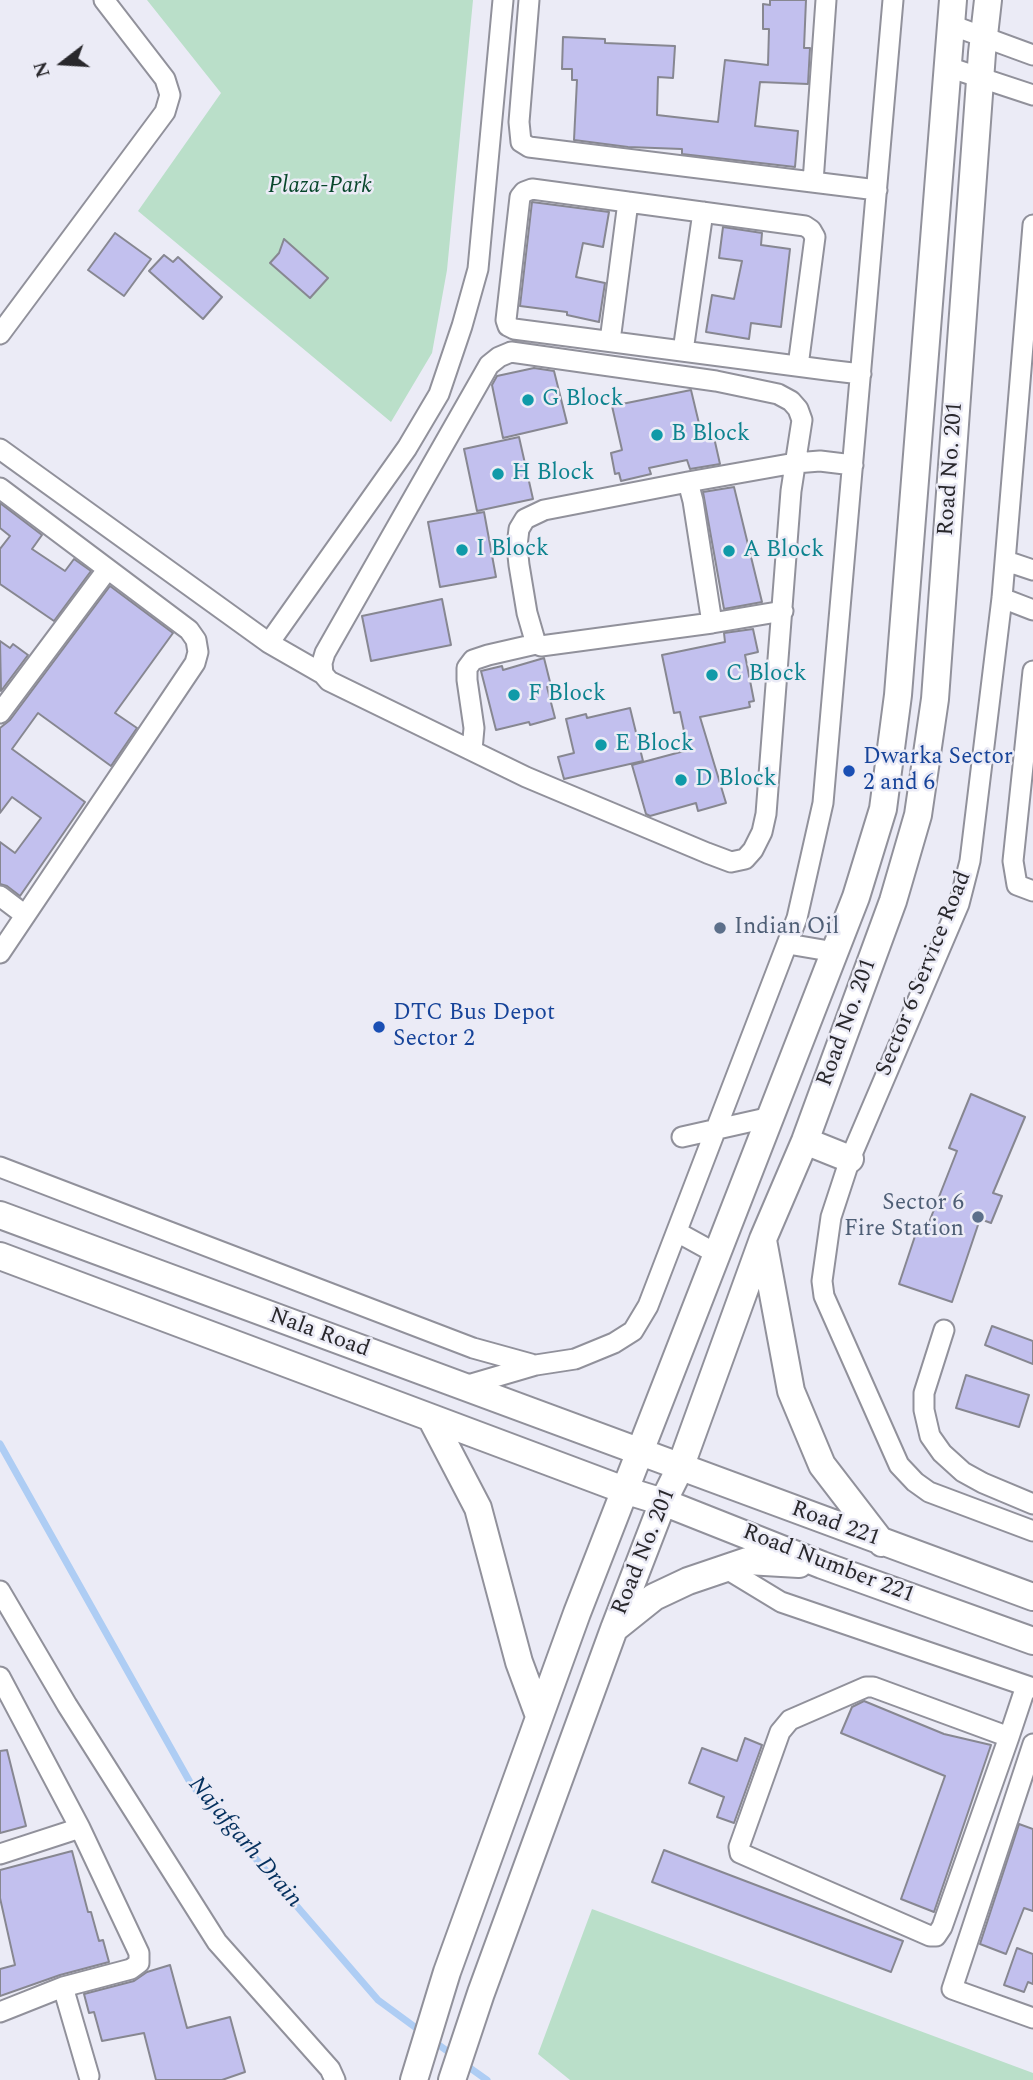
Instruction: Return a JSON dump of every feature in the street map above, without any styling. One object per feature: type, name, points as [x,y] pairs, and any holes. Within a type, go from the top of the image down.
[{"type":"main road","name":"Road No. 201","points":[[452,2080],[481,1993],[614,1629],[663,1502],[680,1468],[763,1239],[805,1141],[893,901],[918,815],[935,699],[988,0]]},
{"type":"main road","name":"Road No. 201","points":[[414,2080],[447,1972],[539,1716],[638,1452],[856,897],[883,809],[896,707],[952,12]]},
{"type":"main road","points":[[805,1141],[850,1159]]},
{"type":"main road","name":"Nala Road","points":[[0,1215],[638,1452]]},
{"type":"main road","points":[[763,1239],[791,1391],[822,1465],[883,1543]]},
{"type":"main road","name":"Nala Road","points":[[0,1256],[624,1490]]},
{"type":"main road","points":[[431,1418],[478,1508],[519,1662],[539,1716]]},
{"type":"main road","name":"Road 221","points":[[638,1452],[1033,1597]]},
{"type":"main road","name":"Road Number 221","points":[[624,1490],[663,1502],[822,1565],[1033,1641]]},
{"type":"main road","points":[[614,1629],[654,1597],[688,1581],[747,1561],[822,1565]]},
{"type":"street","points":[[0,334],[165,112],[170,95],[165,79],[104,0]]},
{"type":"street","points":[[269,643],[407,448],[439,394],[478,269],[503,0]]},
{"type":"street","points":[[529,0],[519,122],[521,142],[530,148],[877,190]]},
{"type":"street","points":[[813,182],[826,0]]},
{"type":"street","points":[[461,1387],[536,1365],[575,1359],[597,1351],[633,1331],[648,1307],[797,918],[823,803],[893,0]]},
{"type":"street","points":[[952,12],[984,37],[1033,55]]},
{"type":"street","points":[[947,67],[1033,95]]},
{"type":"street","points":[[798,366],[815,237],[805,226],[532,189],[520,197],[506,320],[508,326],[514,329],[610,341],[683,351],[798,366],[861,374]]},
{"type":"street","points":[[610,341],[628,202]]},
{"type":"street","points":[[683,351],[703,212]]},
{"type":"street","name":"Sector 6 Service Road","points":[[1033,225],[1006,561],[970,861],[965,886],[850,1159],[831,1217],[822,1281],[824,1296],[899,1465],[929,1492],[1033,1531]]},
{"type":"street","points":[[0,449],[269,643],[323,674],[329,681],[538,782],[731,862],[745,859],[753,850],[766,814],[795,463],[802,420],[791,401],[778,394],[716,381],[511,352],[499,356],[489,365],[325,653],[323,674]]},
{"type":"street","points":[[536,644],[527,613],[517,546],[519,530],[525,519],[544,510],[795,463],[820,461],[853,465]]},
{"type":"street","points":[[688,482],[712,623]]},
{"type":"street","points":[[0,488],[189,630],[196,640],[198,652],[195,663],[0,953]]},
{"type":"street","points":[[1006,561],[1033,570]]},
{"type":"street","points":[[0,713],[107,570]]},
{"type":"street","points":[[1002,598],[1033,610]]},
{"type":"street","points":[[472,750],[474,728],[467,667],[473,660],[536,644],[541,646],[783,611]]},
{"type":"street","points":[[1033,671],[1013,862],[1017,885],[1033,891]]},
{"type":"street","points":[[0,896],[25,915]]},
{"type":"street","points":[[788,944],[835,952]]},
{"type":"street","points":[[682,1137],[771,1117]]},
{"type":"street","points":[[0,1167],[473,1349],[536,1365]]},
{"type":"street","points":[[677,1232],[718,1254]]},
{"type":"street","points":[[944,1329],[924,1393],[924,1410],[930,1436],[942,1453],[963,1472],[1033,1504]]},
{"type":"street","points":[[725,1568],[781,1602],[1029,1687],[942,1927],[936,1936],[930,1936],[740,1853],[739,1847],[780,1732],[790,1720],[873,1687],[1009,1737]]},
{"type":"street","points":[[0,1591],[67,1705],[217,1942],[330,2069],[335,2080]]},
{"type":"street","points":[[0,1677],[80,1828],[139,1953],[139,1963],[131,1969],[63,1987],[0,2012]]},
{"type":"street","points":[[1033,1744],[952,1989],[1033,2018]]},
{"type":"street","points":[[0,1854],[80,1828]]},
{"type":"street","points":[[63,1987],[86,2079]]},
{"type":"green space","name":"Plaza-Park","points":[[147,0],[473,0],[447,270],[432,353],[391,422],[138,211],[221,93]]},
{"type":"green space","points":[[592,1909],[1033,2073],[1033,2080],[570,2080],[538,2054]]},
{"type":"building","points":[[770,0],[806,0],[804,48],[810,48],[808,84],[760,82],[755,126],[798,131],[795,167],[682,154],[682,149],[628,147],[574,140],[577,80],[572,80],[572,69],[562,69],[563,37],[605,39],[605,43],[675,46],[673,78],[658,77],[657,115],[718,122],[725,60],[768,65],[769,29],[763,29],[763,4],[770,5]]},
{"type":"building","points":[[532,202],[609,212],[603,247],[583,243],[576,277],[605,283],[599,322],[567,315],[567,312],[520,306]]},
{"type":"building","points":[[723,227],[762,233],[761,245],[790,249],[781,327],[751,323],[749,339],[706,332],[712,295],[734,299],[742,261],[719,258]]},
{"type":"building","points":[[115,233],[151,259],[124,296],[88,270]]},
{"type":"building","points":[[284,239],[328,278],[310,298],[270,263],[279,253]]},
{"type":"building","points":[[164,255],[173,262],[178,257],[222,297],[203,319],[149,271]]},
{"type":"building","name":"G Block","points":[[534,368],[554,371],[567,423],[503,438],[492,385],[497,376]]},
{"type":"building","name":"B Block","points":[[691,390],[702,436],[713,433],[720,464],[690,469],[687,460],[649,468],[651,474],[621,481],[619,473],[615,474],[611,453],[622,450],[612,406]]},
{"type":"building","name":"H Block","points":[[519,437],[533,499],[477,511],[464,449]]},
{"type":"building","name":"A Block","points":[[734,487],[762,602],[724,609],[703,492]]},
{"type":"building","points":[[0,503],[42,535],[32,549],[65,571],[74,559],[91,571],[54,621],[0,584],[0,549],[10,536],[0,528]]},
{"type":"building","name":"I Block","points":[[484,512],[496,577],[440,587],[428,522]]},
{"type":"building","points":[[110,586],[173,633],[115,713],[137,728],[111,766],[38,713],[12,749],[85,802],[20,896],[0,884],[0,842],[15,853],[41,818],[12,797],[0,813],[0,728],[10,720]]},
{"type":"building","points":[[442,599],[451,645],[371,661],[362,616]]},
{"type":"building","points":[[753,629],[758,652],[745,655],[754,701],[749,702],[750,707],[700,717],[726,803],[698,811],[696,803],[650,816],[646,814],[632,765],[688,750],[680,712],[674,713],[662,655],[725,642],[724,633]]},
{"type":"building","points":[[0,641],[10,648],[13,644],[28,655],[1,691]]},
{"type":"building","name":"F Block","points":[[544,658],[551,686],[547,687],[555,718],[496,730],[481,671],[502,666],[503,670]]},
{"type":"building","name":"E Block","points":[[630,708],[643,761],[564,779],[558,757],[574,753],[566,719],[586,714],[587,718]]},
{"type":"building","points":[[971,1094],[1025,1117],[993,1193],[1002,1196],[991,1223],[980,1219],[952,1302],[899,1284],[918,1227],[926,1230],[957,1151],[949,1148]]},
{"type":"building","points":[[992,1326],[1033,1341],[1033,1364],[985,1345]]},
{"type":"building","points":[[966,1375],[1029,1395],[1019,1427],[956,1408]]},
{"type":"building","points":[[864,1701],[944,1734],[991,1745],[934,1912],[901,1899],[945,1776],[841,1733],[852,1707]]},
{"type":"building","points":[[745,1738],[762,1745],[734,1823],[717,1817],[724,1797],[689,1783],[702,1748],[737,1761]]},
{"type":"building","points":[[7,1750],[26,1826],[0,1833],[0,1751]]},
{"type":"building","points":[[1019,1824],[1033,1829],[1033,1911],[1024,1908],[1006,1954],[980,1944]]},
{"type":"building","points":[[664,1850],[903,1941],[891,1972],[652,1882]]},
{"type":"building","points":[[72,1851],[88,1912],[91,1912],[99,1941],[103,1940],[109,1962],[60,1975],[0,1996],[0,1969],[15,1965],[0,1898],[0,1870]]},
{"type":"building","points":[[1017,1948],[1033,1954],[1033,1984],[1028,1982],[1024,1992],[1004,1985]]},
{"type":"building","points":[[170,1965],[187,2028],[230,2017],[245,2072],[222,2080],[156,2080],[144,2033],[102,2041],[94,2012],[89,2013],[84,1994],[134,1981],[147,1972]]},
{"type":"waterway","name":"Najafgarh Drain","points":[[0,1444],[191,1784],[378,2000],[423,2033]]},
{"type":"waterway","name":"Najafgarh Drain","points":[[432,2040],[454,2056]]},
{"type":"waterway","name":"Najafgarh Drain","points":[[463,2063],[487,2080]]},
{"type":"place","name":"G Block","points":[[528,400]]},
{"type":"place","name":"B Block","points":[[657,435]]},
{"type":"place","name":"H Block","points":[[498,474]]},
{"type":"place","name":"I Block","points":[[462,550]]},
{"type":"place","name":"A Block","points":[[729,551]]},
{"type":"place","name":"C Block","points":[[712,675]]},
{"type":"place","name":"F Block","points":[[514,695]]},
{"type":"place","name":"E Block","points":[[601,745]]},
{"type":"place","name":"Dwarka Sector 2 and 6","points":[[849,771]]},
{"type":"place","name":"D Block","points":[[681,780]]},
{"type":"place","name":"Indian Oil","points":[[720,928]]},
{"type":"place","name":"DTC Bus Depot Sector 2","points":[[379,1027]]},
{"type":"place","name":"Sector 6 Fire Station","points":[[978,1217]]}]
